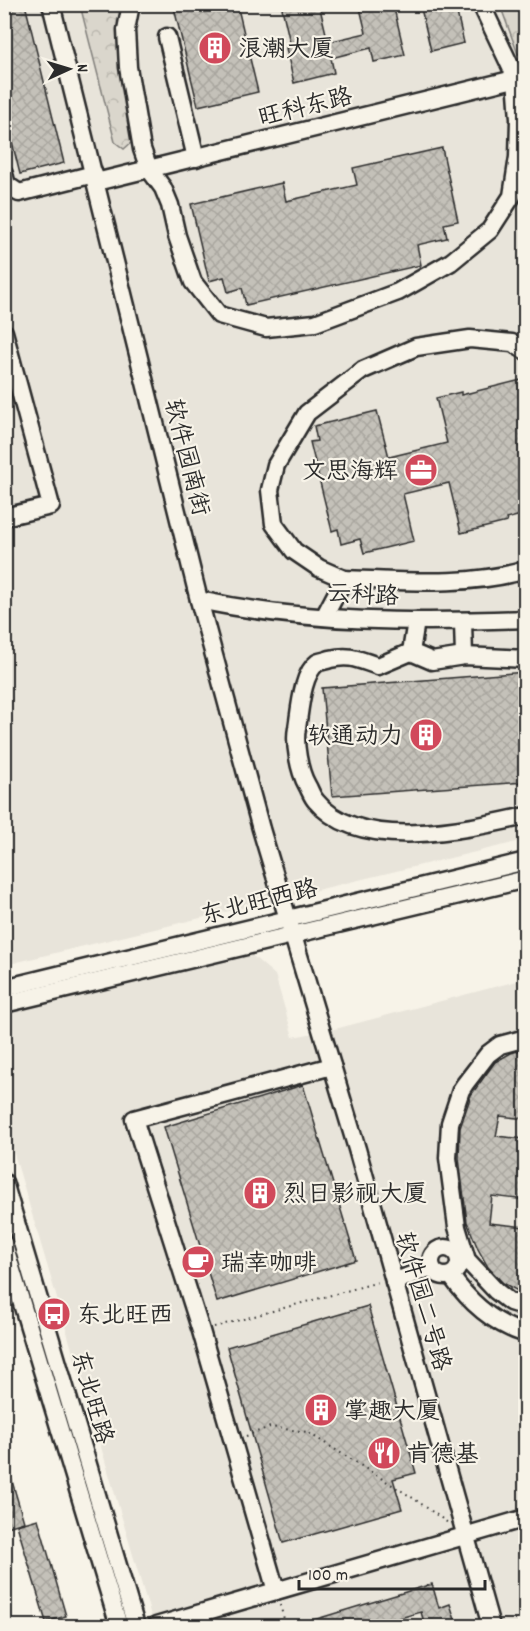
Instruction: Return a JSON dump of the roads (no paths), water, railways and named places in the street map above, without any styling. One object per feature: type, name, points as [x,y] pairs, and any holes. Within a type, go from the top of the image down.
[{"type":"street","name":"软件园南街","points":[[51,4],[199,600],[290,927]]},
{"type":"street","points":[[131,4],[126,30],[128,67],[140,140],[149,169],[170,205],[177,236],[193,282],[219,315],[266,328],[315,323],[398,292],[451,262],[490,230],[512,196],[518,157],[521,77],[480,4]]},
{"type":"street","points":[[167,37],[196,158]]},
{"type":"street","name":"旺科东路","points":[[4,174],[7,185],[19,193],[149,169],[521,77]]},
{"type":"street","points":[[4,332],[51,506],[4,516]]},
{"type":"street","points":[[525,351],[512,343],[470,339],[416,347],[363,370],[307,413],[276,465],[270,490],[274,524],[294,551],[319,568],[344,579],[459,582],[499,578],[525,570]]},
{"type":"street","points":[[324,617],[344,579]]},
{"type":"street","name":"云科路","points":[[199,600],[234,607],[324,617],[463,622],[525,620]]},
{"type":"street","points":[[411,652],[416,621]]},
{"type":"street","points":[[463,622],[464,656]]},
{"type":"street","points":[[525,659],[464,656],[432,661],[411,652],[378,666],[345,655],[317,663],[307,675],[296,732],[301,774],[315,801],[331,816],[348,825],[386,833],[420,832],[483,826],[525,816]]},
{"type":"street","name":"东北旺西路","points":[[4,1004],[525,861]]},
{"type":"street","name":"东北旺西路","points":[[4,988],[525,879]]},
{"type":"street","name":"软件园二号路","points":[[290,927],[332,1066],[491,1626]]},
{"type":"street","points":[[525,1038],[500,1045],[488,1053],[460,1090],[450,1123],[447,1158],[462,1255],[457,1270],[451,1275],[441,1276],[431,1267],[431,1258],[438,1250],[442,1248],[452,1250],[462,1255],[486,1282],[510,1302],[525,1307]]},
{"type":"street","points":[[276,1591],[201,1331],[134,1119],[332,1066]]},
{"type":"street","name":"东北旺路","points":[[4,1182],[136,1626]]},
{"type":"street","name":"东北旺路","points":[[4,1244],[119,1626]]},
{"type":"street","points":[[394,1282],[431,1267]]},
{"type":"street","points":[[451,1275],[467,1296],[487,1315],[525,1334]]},
{"type":"street","points":[[156,1626],[525,1518]]},
{"type":"place","name":"浪潮大厦","points":[[215,48]]},
{"type":"place","name":"文思海辉","points":[[421,470]]},
{"type":"place","name":"软通动力","points":[[426,735]]},
{"type":"place","name":"烈日影视大厦","points":[[260,1193]]},
{"type":"place","name":"瑞幸咖啡","points":[[198,1262]]},
{"type":"place","name":"东北旺西","points":[[54,1314]]},
{"type":"place","name":"掌趣大厦","points":[[321,1410]]},
{"type":"place","name":"肯德基","points":[[384,1453]]}]
